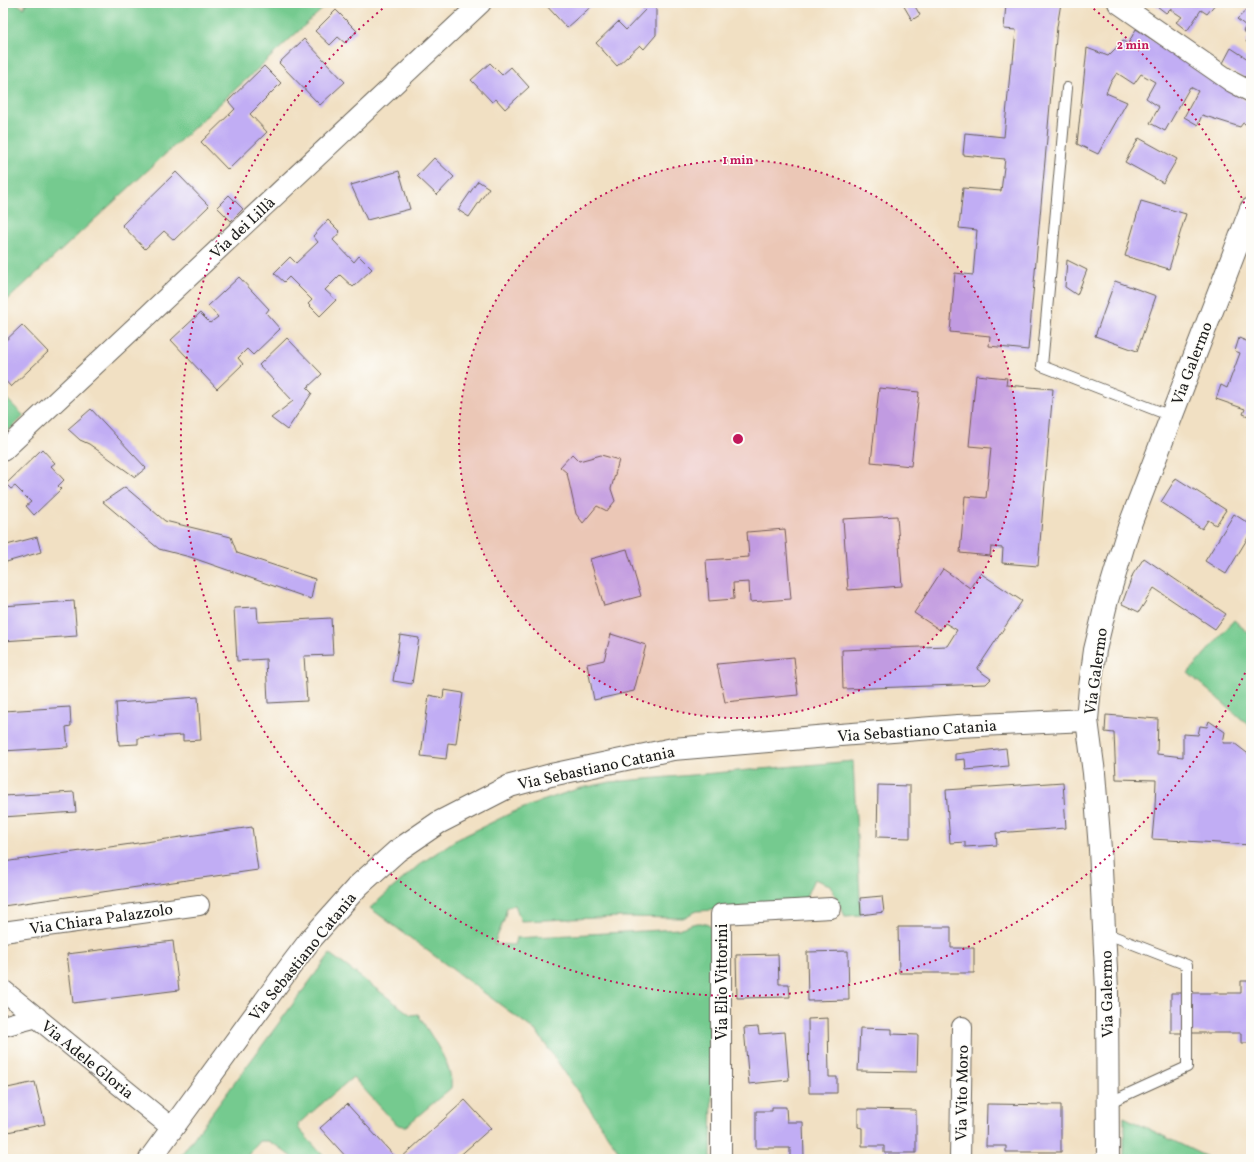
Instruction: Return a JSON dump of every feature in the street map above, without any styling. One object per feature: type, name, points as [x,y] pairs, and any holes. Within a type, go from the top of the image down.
[{"type":"main road","name":"Via Galermo","points":[[1108,1159],[1107,990],[1105,933],[1094,773],[1087,720],[1095,650],[1107,600],[1129,527],[1251,209]]},
{"type":"main road","name":"Via Sebastiano Catania","points":[[150,1159],[311,939],[358,886],[397,851],[438,823],[510,786],[551,775],[673,749],[958,726],[1087,720]]},
{"type":"street","name":"Via dei Lillà","points":[[3,451],[481,3]]},
{"type":"street","points":[[1118,3],[1226,78],[1251,92]]},
{"type":"street","name":"Via Chiara Palazzolo","points":[[3,932],[199,905]]},
{"type":"street","name":"Via Elio Vittorini","points":[[720,1159],[721,914],[832,908]]},
{"type":"street","name":"Via Adele Gloria","points":[[3,990],[172,1128]]},
{"type":"street","points":[[3,1026],[37,1017]]},
{"type":"street","name":"Via Vito Moro","points":[[960,1159],[962,1027]]},
{"type":"lane","points":[[1067,88],[1042,366],[1171,416]]},
{"type":"lane","points":[[1105,933],[1187,965],[1186,1067],[1108,1103]]},
{"type":"green space","points":[[3,3],[16,3],[24,8],[26,3],[329,3],[3,304]]},
{"type":"green space","points":[[3,395],[24,416],[3,436]]},
{"type":"green space","points":[[1234,620],[1251,635],[1251,727],[1188,673]]},
{"type":"green space","points":[[853,761],[861,915],[845,916],[830,885],[814,879],[804,901],[697,911],[683,918],[620,917],[521,921],[515,905],[507,907],[504,920],[494,944],[514,945],[516,938],[679,929],[697,923],[706,924],[714,930],[711,1159],[624,1159],[537,1032],[370,908],[420,864],[454,841],[511,813],[577,789],[611,782]]},
{"type":"green space","points":[[330,954],[411,1015],[418,1014],[445,1060],[451,1079],[451,1088],[406,1126],[403,1126],[394,1122],[353,1077],[298,1124],[299,1129],[326,1159],[294,1159],[268,1141],[259,1141],[245,1159],[178,1159]]},
{"type":"green space","points":[[1124,1117],[1211,1159],[1124,1159]]},
{"type":"building","points":[[544,3],[595,3],[567,28]]},
{"type":"building","points":[[642,3],[652,3],[656,7],[656,35],[644,49],[640,45],[617,66],[596,43],[618,22],[626,30],[645,10],[640,5]]},
{"type":"building","points":[[902,3],[913,3],[920,15],[912,20]]},
{"type":"building","points":[[1006,3],[1061,3],[1057,27],[1028,350],[989,346],[990,336],[950,332],[955,273],[973,275],[977,230],[959,228],[963,188],[1001,191],[1005,159],[963,155],[965,133],[1004,137],[1011,62],[1013,62],[1016,30],[1004,29]]},
{"type":"building","points":[[1153,3],[1216,3],[1207,14],[1201,10],[1187,31],[1176,22],[1182,17],[1170,9],[1166,13]]},
{"type":"building","points":[[1251,6],[1251,44],[1246,42],[1250,35],[1243,31],[1246,26],[1237,19]]},
{"type":"building","points":[[336,10],[357,31],[345,43],[338,37],[330,45],[315,31]]},
{"type":"building","points":[[1136,29],[1251,104],[1251,116],[1248,125],[1243,123],[1240,127],[1202,115],[1198,125],[1184,117],[1198,91],[1190,87],[1165,131],[1150,123],[1159,107],[1146,98],[1155,82],[1141,74],[1134,84],[1117,73],[1110,83],[1106,93],[1127,102],[1098,154],[1077,144],[1087,48],[1108,56],[1123,41],[1128,44]]},
{"type":"building","points":[[304,39],[345,82],[320,105],[279,63]]},
{"type":"building","points":[[1231,48],[1251,61],[1251,80],[1222,65]]},
{"type":"building","points":[[490,63],[502,75],[511,67],[529,87],[505,109],[496,99],[492,102],[471,80]]},
{"type":"building","points":[[264,66],[281,83],[250,114],[267,132],[228,170],[201,142],[235,109],[228,101]]},
{"type":"building","points":[[1139,138],[1177,159],[1163,183],[1125,162]]},
{"type":"building","points":[[434,158],[454,177],[437,195],[417,176]]},
{"type":"building","points":[[399,171],[410,209],[367,220],[351,185]]},
{"type":"building","points":[[176,172],[209,206],[174,240],[164,231],[145,249],[122,225]]},
{"type":"building","points":[[478,181],[489,188],[469,217],[458,210]]},
{"type":"building","points":[[229,195],[243,209],[231,221],[217,207]]},
{"type":"building","points":[[1141,201],[1186,214],[1169,269],[1125,256]]},
{"type":"building","points":[[328,220],[340,232],[333,240],[354,262],[359,256],[372,269],[353,287],[340,275],[325,290],[336,300],[320,316],[308,304],[312,300],[289,277],[284,282],[274,273],[290,257],[296,263],[318,242],[313,236]]},
{"type":"building","points":[[1067,260],[1087,270],[1077,295],[1065,287]]},
{"type":"building","points":[[239,277],[269,309],[266,313],[280,329],[253,355],[247,349],[238,358],[243,364],[217,389],[171,340],[200,313],[210,323],[218,317],[208,306]]},
{"type":"building","points":[[1115,281],[1156,296],[1137,351],[1095,336]]},
{"type":"building","points":[[22,325],[48,352],[11,387],[3,378],[3,343]]},
{"type":"building","points":[[287,338],[322,374],[307,388],[312,393],[287,430],[271,418],[293,401],[259,365]]},
{"type":"building","points":[[1239,338],[1251,343],[1251,417],[1243,414],[1245,409],[1216,399],[1221,385],[1227,388],[1240,353],[1235,351]]},
{"type":"building","points":[[976,375],[1007,378],[1006,385],[1053,389],[1038,566],[1002,563],[1003,548],[991,547],[990,556],[960,553],[965,496],[986,498],[991,448],[969,446]]},
{"type":"building","points":[[879,388],[919,392],[911,466],[871,462]]},
{"type":"building","points":[[91,409],[146,468],[135,477],[89,444],[80,440],[68,429]]},
{"type":"building","points":[[42,449],[55,463],[51,466],[64,480],[58,486],[61,489],[34,515],[26,506],[31,502],[15,486],[11,489],[6,484]]},
{"type":"building","points":[[572,454],[579,461],[601,455],[619,460],[611,489],[615,501],[607,511],[597,506],[583,523],[576,514],[567,473],[560,467]]},
{"type":"building","points":[[1176,478],[1226,510],[1216,525],[1208,520],[1202,529],[1161,502]]},
{"type":"building","points":[[125,487],[165,521],[231,537],[237,553],[315,579],[311,599],[190,557],[159,549],[103,502]]},
{"type":"building","points":[[1234,514],[1251,525],[1251,537],[1249,536],[1226,574],[1205,561]]},
{"type":"building","points":[[897,516],[902,586],[848,590],[843,519]]},
{"type":"building","points":[[785,529],[791,599],[750,602],[749,582],[733,583],[734,599],[709,601],[706,560],[749,557],[747,532]]},
{"type":"building","points":[[37,537],[41,552],[3,563],[3,546]]},
{"type":"building","points":[[627,549],[641,596],[604,606],[590,559]]},
{"type":"building","points":[[1144,558],[1226,614],[1215,629],[1154,588],[1139,612],[1122,604],[1133,574]]},
{"type":"building","points":[[943,569],[970,588],[980,573],[1022,601],[977,669],[991,679],[986,684],[843,689],[842,650],[947,646],[957,630],[945,623],[940,630],[914,613]]},
{"type":"building","points":[[74,601],[77,636],[3,641],[3,606]]},
{"type":"building","points":[[257,607],[258,622],[331,618],[333,655],[304,656],[307,701],[268,703],[266,659],[237,661],[234,608]]},
{"type":"building","points":[[611,634],[646,645],[634,691],[594,700],[587,664],[604,660]]},
{"type":"building","points":[[400,635],[419,638],[412,684],[393,681]]},
{"type":"building","points":[[794,657],[798,695],[725,702],[717,664]]},
{"type":"building","points":[[444,690],[463,693],[456,744],[448,743],[446,759],[421,756],[429,695],[443,698]]},
{"type":"building","points":[[198,697],[201,740],[183,741],[183,735],[138,738],[138,744],[119,745],[116,703]]},
{"type":"building","points":[[70,707],[71,726],[66,727],[68,747],[3,751],[3,711]]},
{"type":"building","points":[[1106,715],[1158,719],[1157,754],[1183,757],[1183,734],[1198,735],[1200,726],[1207,727],[1209,721],[1225,732],[1223,743],[1234,743],[1251,756],[1251,845],[1152,839],[1156,780],[1116,779],[1114,733],[1105,732]]},
{"type":"building","points":[[1006,748],[1008,766],[966,770],[965,759],[955,760],[955,754]]},
{"type":"building","points":[[1063,782],[1066,828],[996,833],[997,845],[965,847],[965,842],[950,843],[946,790]]},
{"type":"building","points":[[878,785],[910,786],[910,838],[877,837]]},
{"type":"building","points":[[74,792],[76,812],[3,817],[3,796]]},
{"type":"building","points":[[252,827],[258,870],[3,906],[3,862]]},
{"type":"building","points":[[882,896],[884,912],[861,915],[860,898]]},
{"type":"building","points":[[898,927],[951,927],[951,948],[974,948],[974,973],[899,973]]},
{"type":"building","points":[[173,941],[179,990],[73,1003],[67,954]]},
{"type":"building","points":[[848,951],[849,1000],[808,1001],[807,952]]},
{"type":"building","points":[[778,954],[779,984],[789,984],[790,997],[737,998],[736,955]]},
{"type":"building","points":[[1241,981],[1251,981],[1251,1043],[1241,1043],[1241,1033],[1171,1033],[1171,993],[1241,993]]},
{"type":"building","points":[[828,1018],[829,1077],[837,1077],[837,1093],[809,1093],[808,1019]]},
{"type":"building","points":[[758,1027],[759,1034],[785,1032],[789,1080],[749,1084],[744,1028]]},
{"type":"building","points":[[860,1028],[892,1029],[892,1034],[918,1035],[917,1072],[858,1071]]},
{"type":"building","points":[[35,1082],[45,1124],[3,1133],[3,1089]]},
{"type":"building","points":[[465,1100],[491,1128],[456,1159],[400,1159]]},
{"type":"building","points":[[347,1104],[397,1159],[348,1159],[320,1128]]},
{"type":"building","points":[[987,1104],[1061,1105],[1061,1152],[1006,1152],[1006,1146],[986,1146]]},
{"type":"building","points":[[772,1107],[786,1107],[787,1122],[803,1122],[804,1157],[790,1158],[790,1148],[756,1148],[756,1111],[772,1111]]},
{"type":"building","points":[[858,1109],[916,1110],[916,1153],[884,1153],[884,1146],[862,1146],[862,1128],[858,1127]]}]
